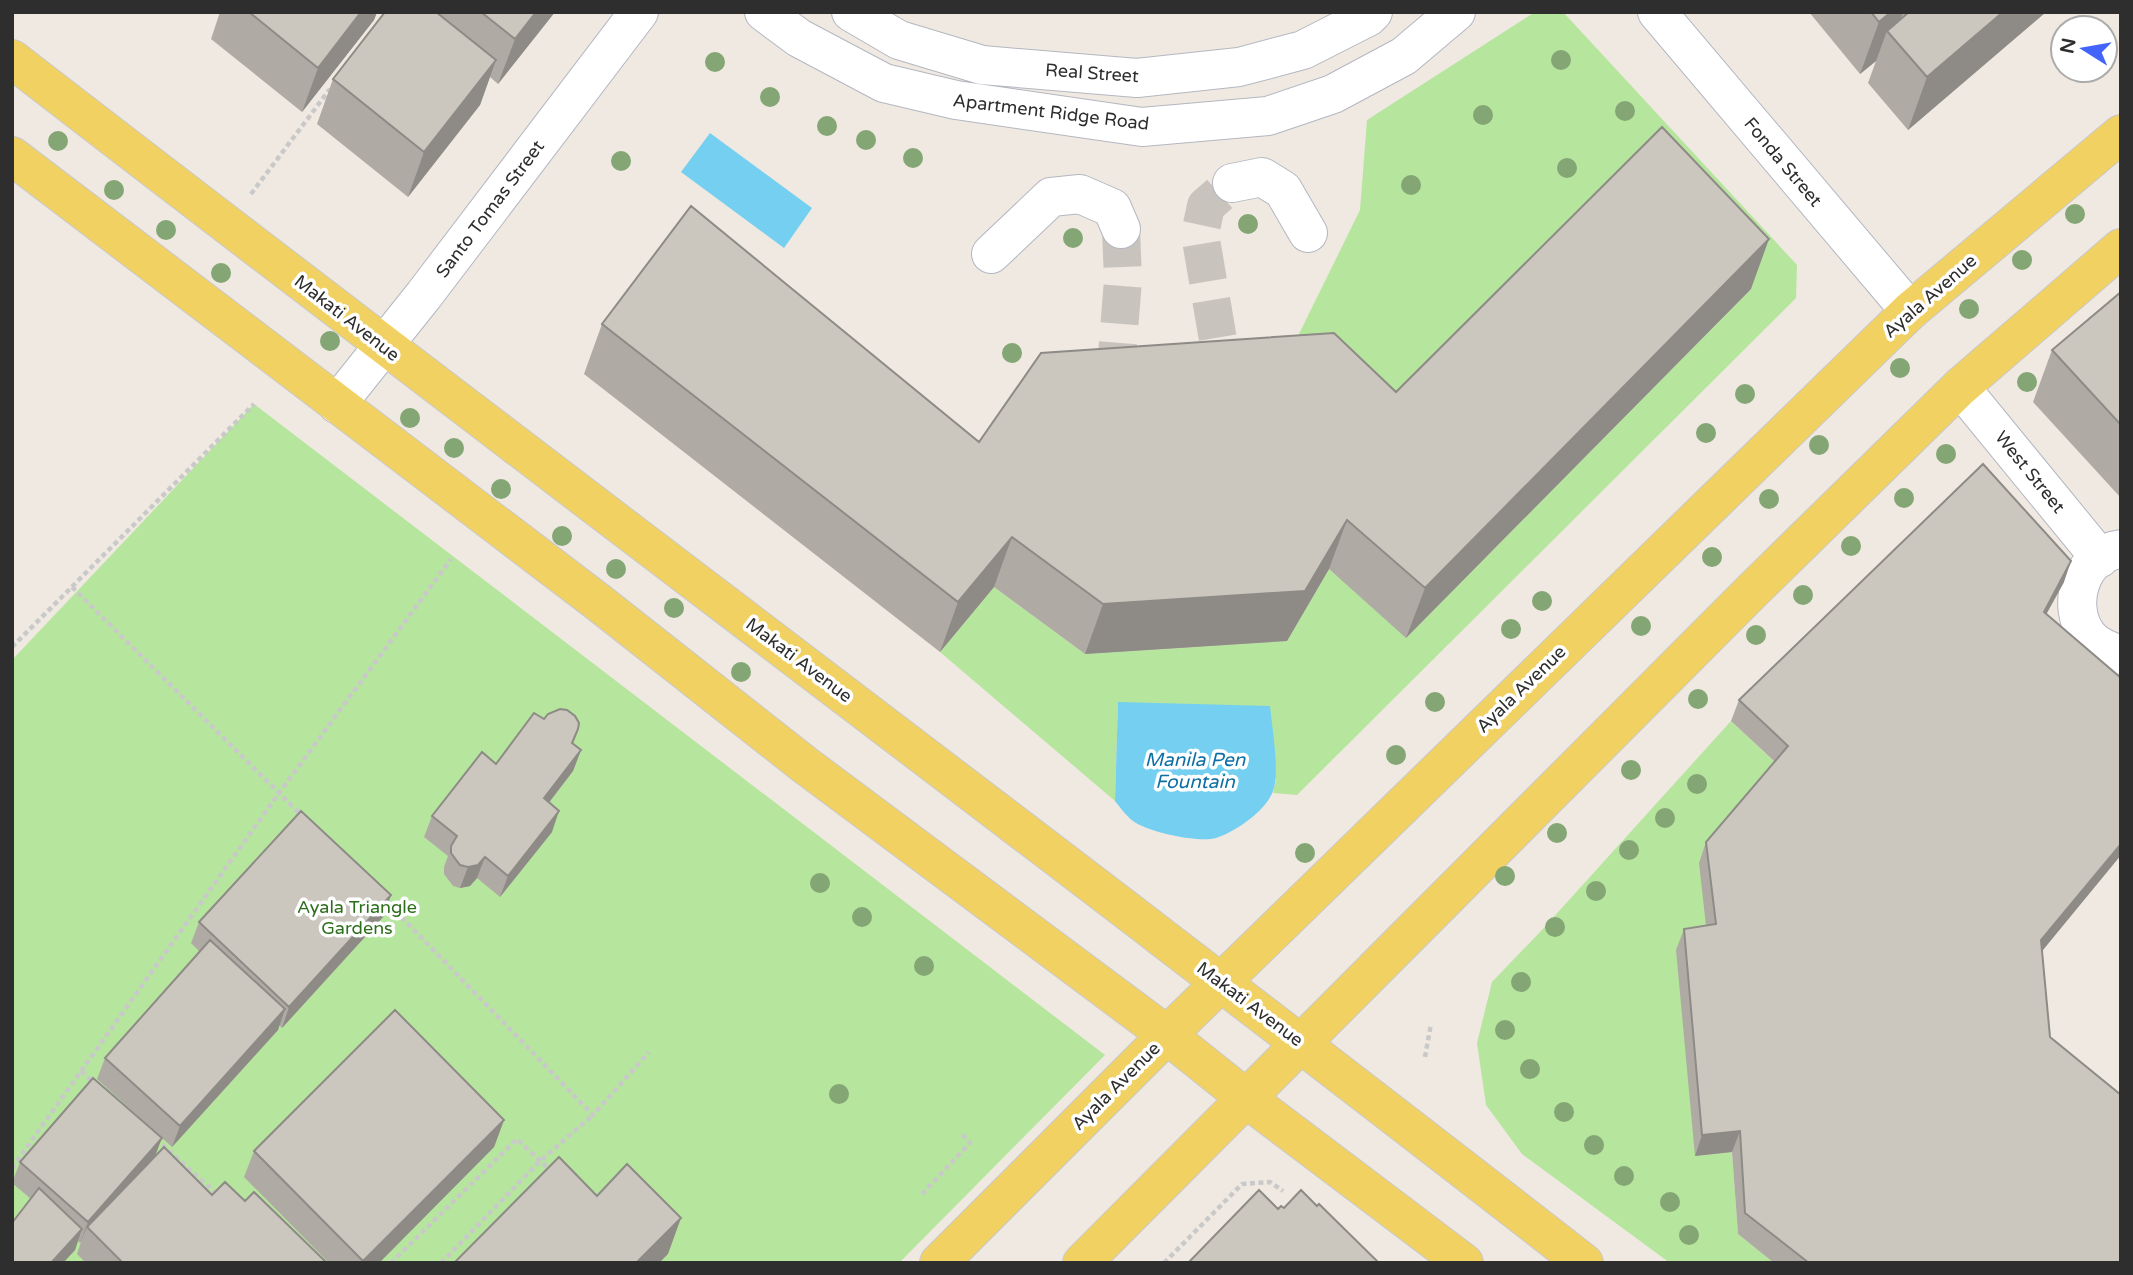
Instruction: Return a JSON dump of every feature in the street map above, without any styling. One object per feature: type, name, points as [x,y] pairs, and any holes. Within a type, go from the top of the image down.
[{"type":"main road","name":"Makati Avenue","points":[[12,59],[384,346],[1303,1044],[1584,1263]]},
{"type":"main road","name":"Ayala Avenue","points":[[939,1263],[1167,1035],[1910,311],[2121,134]]},
{"type":"main road","points":[[12,156],[598,602],[805,765],[1167,1035],[1464,1263]]},
{"type":"main road","points":[[1082,1263],[1959,387],[2121,248]]},
{"type":"street","name":"Santo Tomas Street","points":[[337,404],[639,12]]},
{"type":"street","name":"Apartment Ridge Road","points":[[764,12],[799,38],[884,83],[956,100],[1142,127],[1268,116],[1333,94],[1404,57],[1456,12]]},
{"type":"street","name":"Real Street","points":[[851,12],[899,40],[982,65],[1137,79],[1239,67],[1303,50],[1373,12]]},
{"type":"street","name":"Fonda Street","points":[[1657,12],[1910,311]]},
{"type":"street","points":[[1232,183],[1262,177],[1283,190],[1308,233]]},
{"type":"street","points":[[991,254],[1051,197],[1080,194],[1112,208],[1121,229]]},
{"type":"street","name":"West Street","points":[[1959,387],[2110,554],[2087,570],[2078,586],[2076,604],[2080,622],[2089,637],[2103,649],[2121,655]]},
{"type":"path","points":[[226,224],[285,151],[333,85]]},
{"type":"path","points":[[12,647],[254,404]]},
{"type":"path","points":[[12,1168],[279,793],[451,559]]},
{"type":"path","points":[[72,587],[308,822]]},
{"type":"path","points":[[377,891],[593,1115]]},
{"type":"path","points":[[1425,1057],[1431,1024]]},
{"type":"path","points":[[442,1263],[540,1161],[593,1115],[649,1052]]},
{"type":"path","points":[[81,1071],[100,1089]]},
{"type":"path","points":[[149,1133],[217,1195],[226,1189]]},
{"type":"path","points":[[922,1194],[970,1143],[962,1134]]},
{"type":"path","points":[[391,1263],[517,1139],[555,1175]]},
{"type":"path","points":[[1164,1263],[1241,1184],[1270,1182],[1283,1191]]},
{"type":"green space","points":[[1535,12],[1563,12],[1797,265],[1796,298],[1297,795],[1273,793],[1276,779],[1118,702],[1115,801],[940,652],[994,587],[1085,654],[1287,641],[1329,569],[1407,637],[1751,289],[1378,441],[1297,338],[1360,210],[1367,120]]},
{"type":"green space","name":"Ayala Triangle Gardens","points":[[254,404],[1105,1055],[899,1263],[12,1263],[12,660]]},
{"type":"green space","points":[[1731,721],[1780,767],[1709,945],[1695,1156],[1732,1152],[1738,1234],[1774,1263],[1670,1263],[1522,1154],[1486,1105],[1477,1043],[1492,982]]},
{"type":"water","points":[[710,133],[812,208],[784,248],[681,172]]},
{"type":"water","name":"Manila Pen Fountain","points":[[1118,702],[1270,706],[1276,773],[1269,799],[1249,820],[1216,838],[1173,836],[1133,821],[1115,801]]},
{"type":"building","points":[[249,12],[361,12],[318,68]]},
{"type":"building","points":[[385,12],[436,12],[496,60],[424,152],[333,79]]},
{"type":"building","points":[[481,12],[536,12],[515,39]]},
{"type":"building","points":[[1871,12],[1891,12],[1879,22]]},
{"type":"building","points":[[1909,12],[2003,12],[1927,77],[1887,31]]},
{"type":"building","points":[[1662,127],[1769,239],[1425,588],[1347,520],[1305,591],[1103,604],[1012,537],[958,602],[602,324],[691,206],[979,442],[1041,353],[1334,333],[1396,392]]},
{"type":"building","points":[[2121,292],[2121,425],[2052,350]]},
{"type":"building","points":[[1983,464],[2071,561],[2044,612],[2121,678],[2121,844],[2041,940],[2050,1037],[2121,1095],[2121,1263],[1809,1263],[1745,1213],[1740,1131],[1702,1135],[1684,929],[1716,924],[1706,842],[1788,746],[1739,700]]},
{"type":"building","points":[[560,709],[567,710],[579,723],[572,743],[581,750],[544,798],[559,811],[508,876],[485,857],[478,865],[460,865],[451,853],[451,846],[457,836],[432,816],[482,752],[496,764],[534,713],[544,719],[548,714]]},
{"type":"building","points":[[301,811],[391,895],[289,1007],[199,922]]},
{"type":"building","points":[[210,940],[285,1009],[180,1126],[105,1058]]},
{"type":"building","points":[[395,1010],[504,1120],[363,1261],[254,1151]]},
{"type":"building","points":[[93,1078],[162,1138],[88,1222],[20,1162]]},
{"type":"building","points":[[164,1147],[212,1195],[225,1182],[245,1201],[254,1192],[327,1263],[123,1263],[87,1227]]},
{"type":"building","points":[[559,1157],[597,1196],[627,1164],[681,1218],[636,1263],[454,1263]]},
{"type":"building","points":[[39,1188],[82,1229],[51,1263],[12,1263],[12,1223]]},
{"type":"building","points":[[1259,1190],[1278,1209],[1281,1206],[1284,1208],[1301,1190],[1379,1263],[1188,1263]]},
{"type":"tunnel","points":[[1205,376],[1224,375],[1200,234],[1206,206],[1232,183]]},
{"type":"tunnel","points":[[1121,229],[1123,280],[1115,380],[1135,379]]}]
